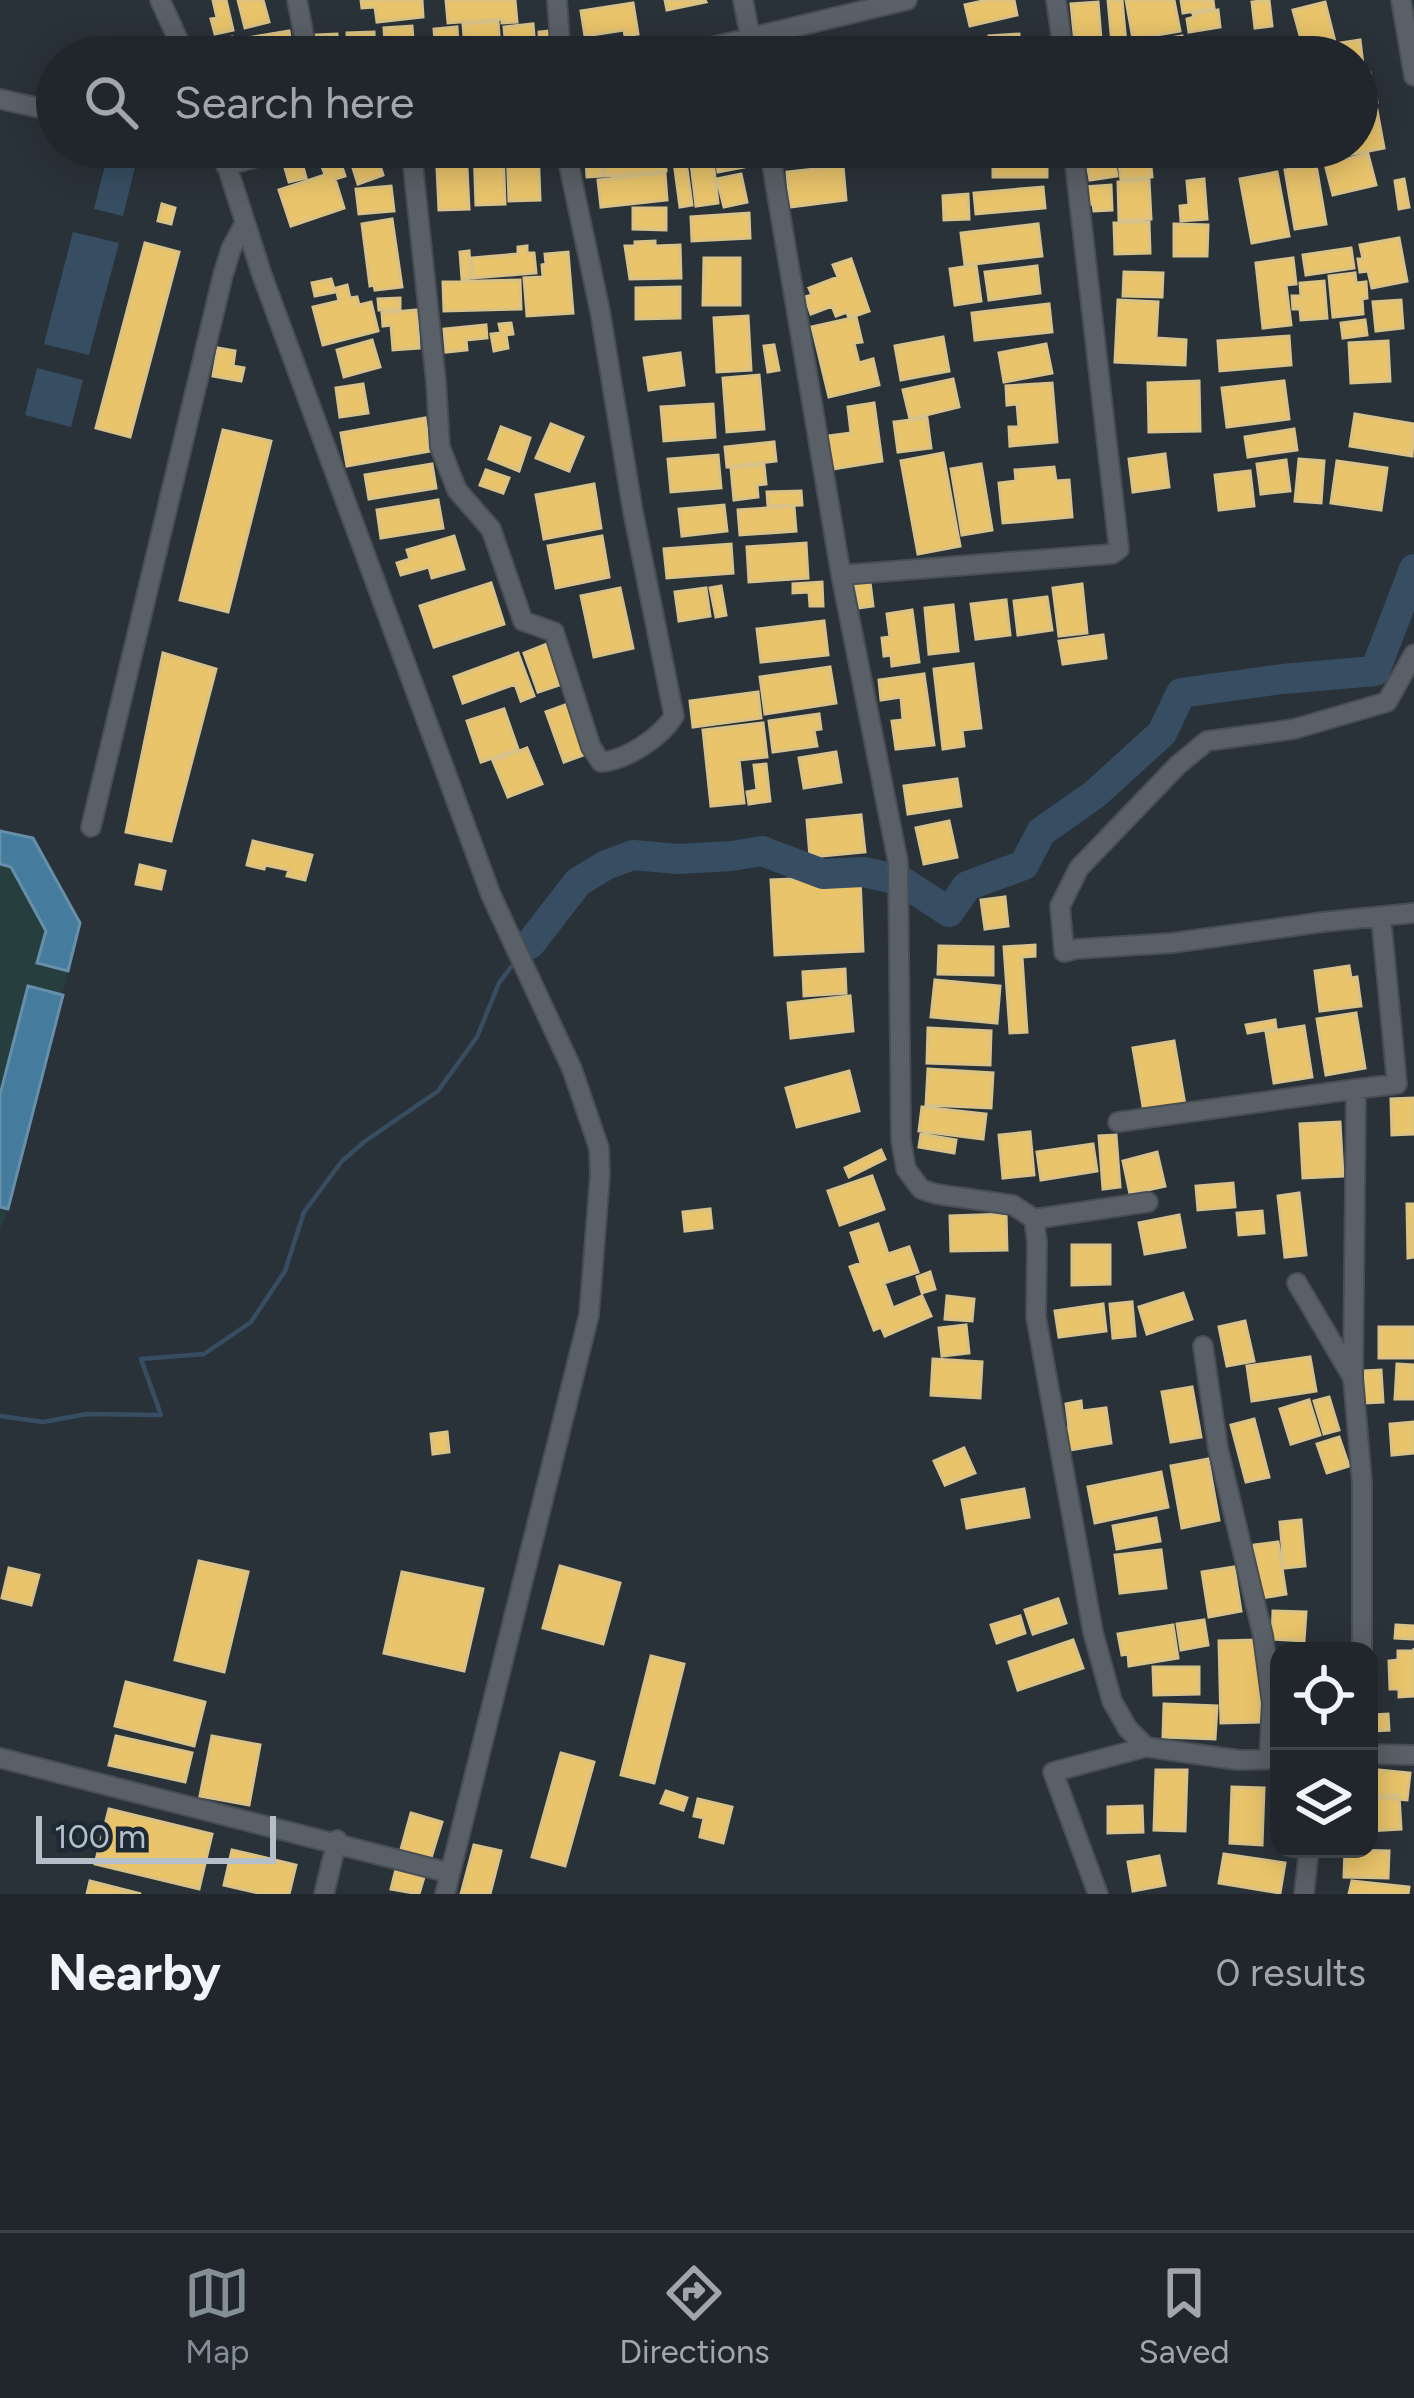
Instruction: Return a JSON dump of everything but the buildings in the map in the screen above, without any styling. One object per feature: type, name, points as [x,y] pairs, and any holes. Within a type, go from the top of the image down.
[{"type":"street","points":[[160,0],[176,36]]},
{"type":"street","points":[[297,0],[304,36]]},
{"type":"street","points":[[557,0],[560,36]]},
{"type":"street","points":[[743,0],[751,36]]},
{"type":"street","points":[[783,36],[873,3],[907,0]]},
{"type":"street","points":[[1056,0],[1061,36]]},
{"type":"street","points":[[1401,0],[1414,76]]},
{"type":"street","points":[[0,99],[36,107]]},
{"type":"street","points":[[226,168],[491,895],[566,1057],[598,1148],[589,1315],[445,1894]]},
{"type":"street","points":[[413,168],[440,447],[457,490],[491,529],[523,621],[554,632],[591,746],[596,758],[607,762],[640,746],[674,716],[570,168]]},
{"type":"street","points":[[773,168],[841,575],[899,871],[906,1169],[921,1189],[1013,1204],[1034,1219],[1148,1202]]},
{"type":"street","points":[[841,575],[1112,554],[1120,549],[1075,168]]},
{"type":"street","points":[[91,827],[223,274],[245,223]]},
{"type":"street","points":[[1414,654],[1387,702],[1294,729],[1208,741],[1178,764],[1079,868],[1060,906],[1064,952],[1414,914]]},
{"type":"street","points":[[1118,1122],[1406,1083],[1381,916]]},
{"type":"street","points":[[1356,1089],[1353,1378],[1362,1482],[1362,1642]]},
{"type":"street","points":[[1034,1219],[1036,1317],[1093,1632],[1112,1701],[1145,1747]]},
{"type":"street","points":[[1297,1283],[1353,1378]]},
{"type":"street","points":[[1202,1346],[1218,1448],[1263,1636],[1274,1750]]},
{"type":"street","points":[[1098,1894],[1053,1772],[1145,1747],[1238,1760],[1270,1759]]},
{"type":"street","points":[[1378,1754],[1414,1755]]},
{"type":"street","points":[[0,1758],[450,1873]]},
{"type":"street","points":[[324,1894],[336,1842]]},
{"type":"street","points":[[1304,1894],[1308,1858]]},
{"type":"green space","points":[[0,831],[33,838],[80,923],[0,1229]]},
{"type":"water","points":[[104,168],[135,168],[123,216],[94,209]]},
{"type":"water","points":[[73,232],[119,243],[89,355],[44,344]]},
{"type":"water","points":[[37,368],[83,380],[71,427],[25,415]]},
{"type":"waterway","points":[[530,944],[578,882],[633,855],[678,859],[762,851],[823,874],[863,872],[900,880],[949,912],[967,886],[1024,865],[1041,832],[1095,794],[1162,733],[1181,693],[1375,671],[1414,569]]},
{"type":"waterway","points":[[0,1416],[43,1422],[87,1414],[161,1415],[141,1359],[204,1354],[251,1322],[285,1271],[304,1212],[342,1161],[438,1091],[477,1037],[499,983],[511,967]]}]
